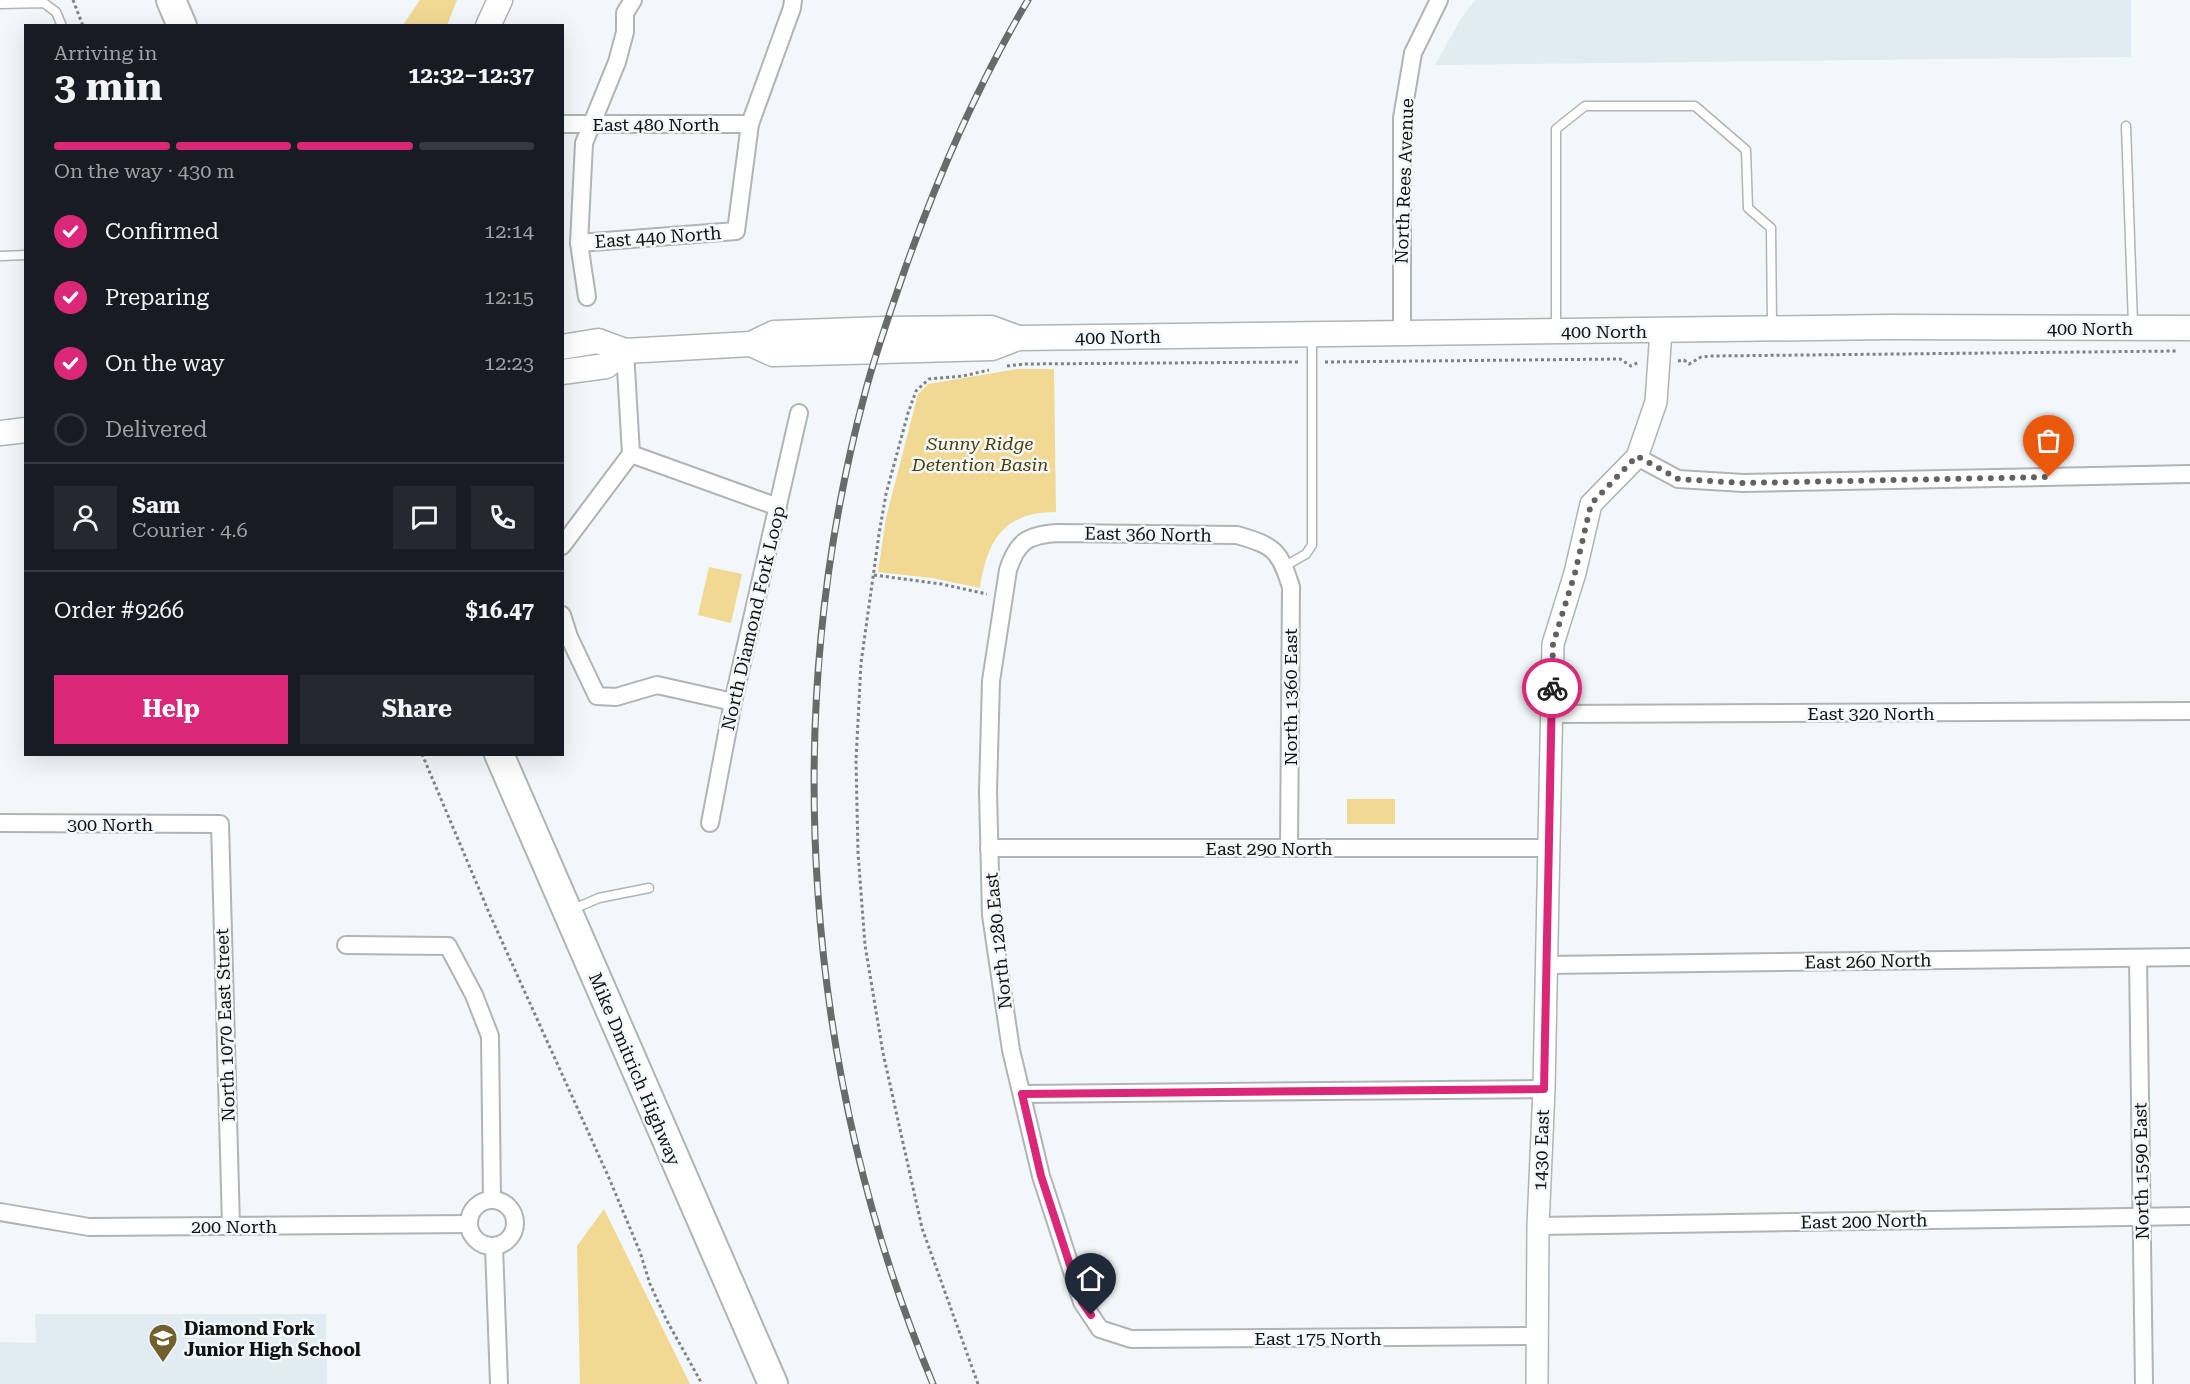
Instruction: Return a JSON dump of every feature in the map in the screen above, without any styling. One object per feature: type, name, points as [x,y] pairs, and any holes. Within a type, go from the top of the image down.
[{"type":"highway","points":[[171,0],[181,24]]},
{"type":"highway","name":"Mike Dmitrich Highway","points":[[500,756],[721,1269],[773,1384]]},
{"type":"main road","points":[[489,24],[500,0]]},
{"type":"main road","name":"400 North","points":[[626,351],[751,344],[773,354],[992,348],[1018,338],[1888,327],[2190,328]]},
{"type":"main road","points":[[564,347],[598,341],[626,351]]},
{"type":"main road","points":[[564,372],[606,366],[626,351]]},
{"type":"main road","points":[[0,433],[24,430]]},
{"type":"street","points":[[587,297],[579,243],[584,143],[617,62],[625,32],[625,13],[633,0]]},
{"type":"street","points":[[750,124],[793,0]]},
{"type":"street","name":"North Rees Avenue","points":[[1402,333],[1402,118],[1413,53],[1439,0]]},
{"type":"street","name":"East 480 North","points":[[564,124],[750,124]]},
{"type":"street","name":"East 440 North","points":[[579,243],[736,231],[750,124]]},
{"type":"street","name":"1430 East","points":[[1537,1384],[1538,1227],[1544,1089],[1553,644],[1575,573],[1591,504],[1637,456],[1656,402],[1660,331]]},
{"type":"street","points":[[564,543],[632,454],[626,351]]},
{"type":"street","name":"North Diamond Fork Loop","points":[[710,823],[733,702],[799,412]]},
{"type":"street","points":[[632,454],[778,507]]},
{"type":"street","points":[[1637,456],[1678,479],[1743,483],[2190,474]]},
{"type":"street","name":"East 360 North","points":[[1022,543],[1038,534],[1057,532],[1237,535],[1258,541],[1275,550]]},
{"type":"street","name":"North 1280 East","points":[[1022,543],[1013,554],[1008,570],[992,681],[988,791],[992,915],[1011,1050],[1041,1176],[1082,1302],[1100,1329]]},
{"type":"street","name":"North 1360 East","points":[[1275,550],[1285,566],[1291,587],[1289,848]]},
{"type":"street","points":[[564,621],[597,696],[616,697],[657,685],[733,702]]},
{"type":"street","name":"East 320 North","points":[[1552,714],[2190,711]]},
{"type":"street","name":"300 North","points":[[0,823],[220,824]]},
{"type":"street","name":"North 1070 East Street","points":[[220,824],[231,1226]]},
{"type":"street","name":"East 290 North","points":[[989,848],[1549,848]]},
{"type":"street","points":[[346,945],[448,946],[474,994],[490,1036],[492,1200]]},
{"type":"street","name":"East 260 North","points":[[1546,965],[2190,957]]},
{"type":"street","name":"North 1590 East","points":[[2138,958],[2144,1384]]},
{"type":"street","points":[[1022,1094],[1544,1089]]},
{"type":"street","points":[[492,1200],[507,1206],[514,1219],[515,1227],[508,1240],[494,1246],[480,1243],[470,1231],[469,1224],[470,1217],[478,1205],[492,1200]]},
{"type":"street","name":"200 North","points":[[0,1212],[89,1227],[469,1224]]},
{"type":"street","name":"East 200 North","points":[[1538,1227],[2190,1216]]},
{"type":"street","points":[[494,1246],[500,1384]]},
{"type":"street","name":"East 175 North","points":[[1100,1329],[1131,1339],[1537,1336]]},
{"type":"lane","points":[[0,4],[44,3],[56,12],[61,24]]},
{"type":"lane","points":[[1556,331],[1556,129],[1585,106],[1695,106],[1746,150],[1748,208],[1771,228],[1772,329]]},
{"type":"lane","points":[[2126,126],[2133,328]]},
{"type":"lane","points":[[0,256],[24,255]]},
{"type":"lane","points":[[1285,566],[1306,554],[1312,545],[1312,334]]},
{"type":"lane","points":[[568,912],[600,898],[649,888]]},
{"type":"path","points":[[72,0],[82,24]]},
{"type":"path","points":[[1684,360],[1689,364],[1701,357],[1712,356],[2178,351]]},
{"type":"path","points":[[978,1384],[922,1228],[888,1075],[865,945],[858,853],[857,716],[861,663],[886,494],[908,412],[916,391],[929,379],[963,376],[1025,364],[1620,359],[1631,366],[1637,362]]},
{"type":"path","points":[[947,371],[963,376]]},
{"type":"path","points":[[874,575],[941,584],[988,594]]},
{"type":"path","points":[[423,756],[490,915],[609,1178],[640,1252],[650,1284],[666,1319],[702,1384]]},
{"type":"shaded area","points":[[1475,0],[2131,0],[2131,57],[1435,65],[1462,17]]},
{"type":"shaded area","name":"Diamond Fork Junior High School","points":[[35,1314],[326,1314],[327,1384],[0,1384],[0,1342],[36,1343]]},
{"type":"green space","points":[[420,0],[457,0],[447,24],[404,24]]},
{"type":"green space","name":"Sunny Ridge Detention Basin","points":[[1017,369],[1054,369],[1056,512],[1023,517],[1011,523],[1001,532],[988,556],[980,588],[932,578],[878,572],[886,518],[918,394],[928,384]]},
{"type":"green space","points":[[709,567],[742,574],[731,623],[698,615]]},
{"type":"green space","points":[[1347,799],[1395,799],[1395,824],[1347,824]]},
{"type":"green space","points":[[604,1209],[690,1384],[580,1384],[577,1246]]},
{"type":"railway","points":[[933,1384],[889,1266],[856,1144],[832,1020],[818,894],[814,767],[821,641],[838,516],[865,393],[879,346],[905,269],[945,165],[992,64],[1028,0]]},
{"type":"way so far","points":[[1552,688],[1553,644],[1575,573],[1591,504],[1637,456],[1678,479],[1743,483],[2049,477]]},
{"type":"place","name":"Diamond Fork Junior High School","points":[[163,1364]]},
{"type":"route","points":[[1091,1315],[1082,1302],[1041,1176],[1022,1094],[1544,1089],[1552,688]]}]
